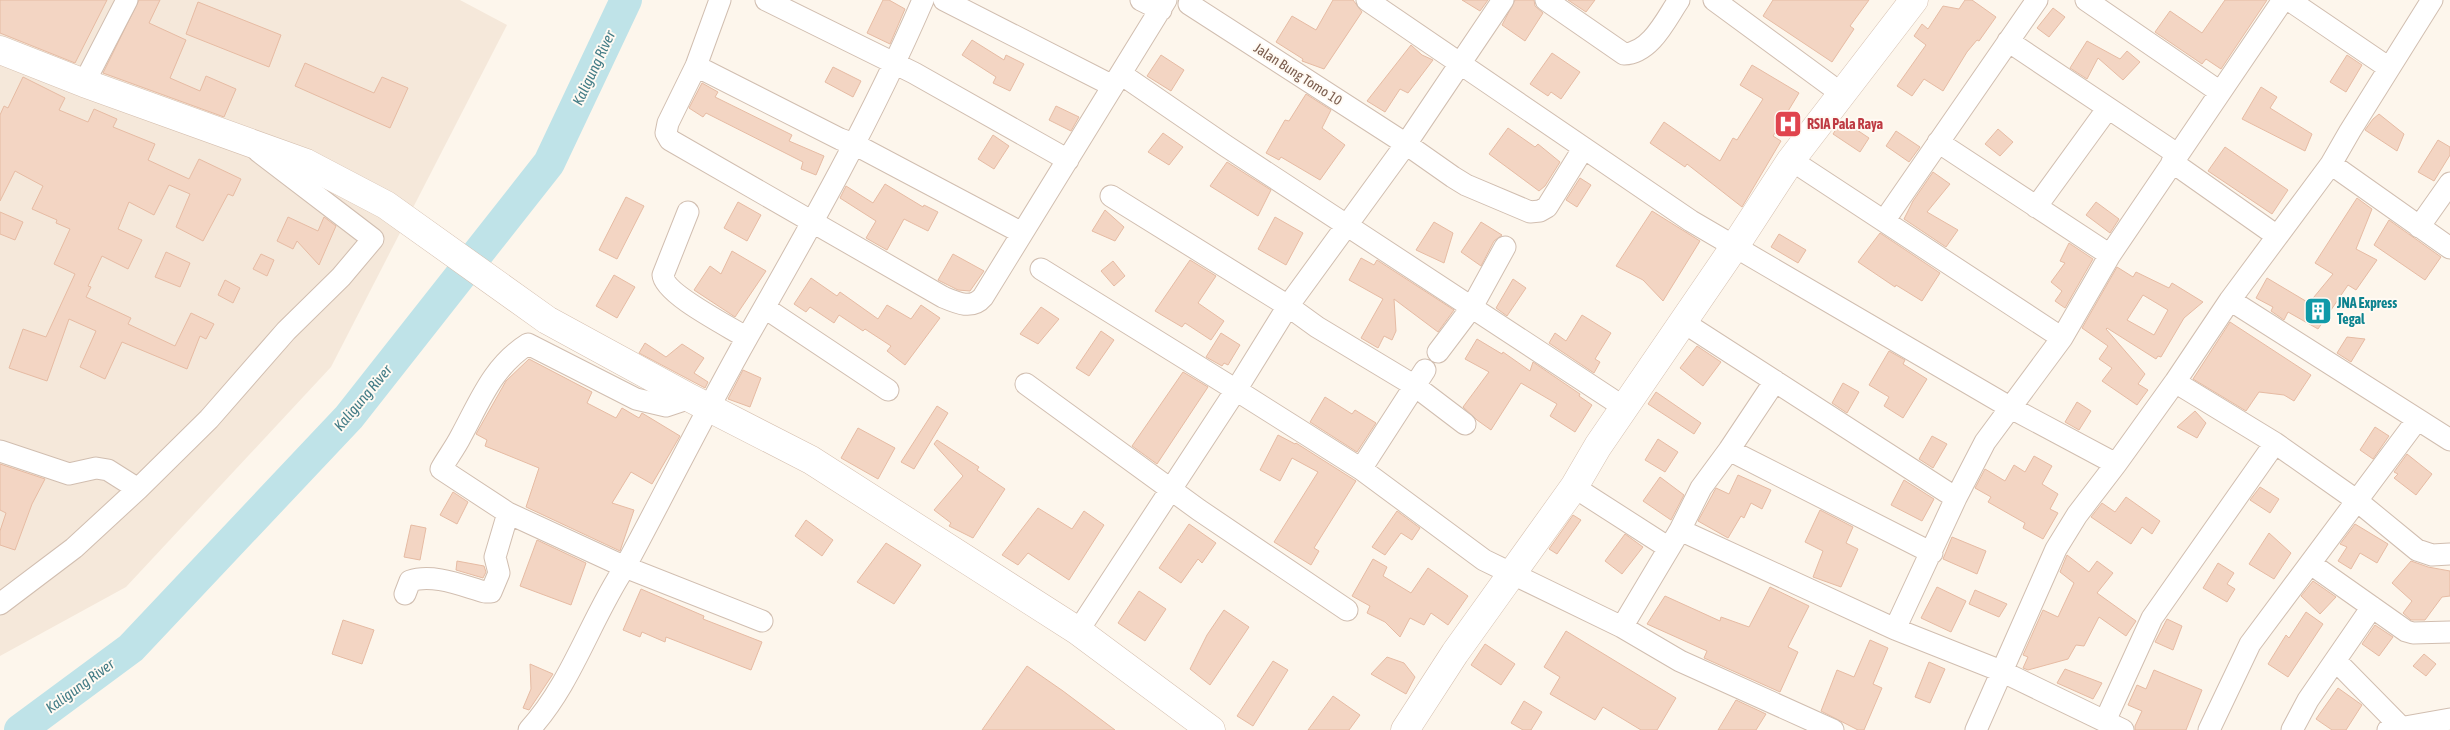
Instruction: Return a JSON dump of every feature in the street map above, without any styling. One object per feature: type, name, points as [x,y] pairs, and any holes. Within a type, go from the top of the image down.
[{"type":"main road","points":[[1405,730],[1455,653],[1574,487],[1624,408],[1735,246],[1791,160],[1914,0]]},
{"type":"main road","points":[[0,50],[84,83],[306,163],[386,205],[534,311],[700,403],[811,460],[1078,631],[1211,730]]},
{"type":"street","points":[[84,83],[127,0]]},
{"type":"street","points":[[720,0],[696,66],[668,123],[666,133],[670,140],[943,297],[969,305],[978,303],[983,297],[1163,5],[1141,0]]},
{"type":"street","points":[[766,0],[895,64],[1068,160]]},
{"type":"street","points":[[529,730],[560,689],[608,593],[625,567],[700,403],[748,338],[813,222],[895,64],[923,0]]},
{"type":"street","points":[[944,0],[1117,80],[1226,146],[1624,408]]},
{"type":"street","points":[[1368,0],[1583,149],[1691,221],[2011,408],[2116,464]]},
{"type":"street","points":[[1078,631],[1236,390],[1288,306],[1406,144],[1503,0]]},
{"type":"street","points":[[1546,0],[1624,54],[1632,54],[1649,43],[1680,0]]},
{"type":"street","points":[[1714,0],[1842,94]]},
{"type":"street","points":[[1884,222],[2037,0]]},
{"type":"street","points":[[2086,0],[2220,92]]},
{"type":"street","points":[[1895,629],[1956,498],[1985,442],[2062,338],[2110,254],[2283,0]]},
{"type":"street","points":[[2289,0],[2389,68]]},
{"type":"street","points":[[1976,730],[2056,550],[2077,514],[2116,464],[2175,382],[2230,300],[2332,164],[2432,0]]},
{"type":"street","name":"Jalan Bung Tomo 10","points":[[1190,4],[1466,185],[1535,212],[1547,206],[1583,149]]},
{"type":"street","points":[[2008,41],[2108,108],[2277,236]]},
{"type":"street","points":[[696,66],[840,139],[854,144],[1022,233]]},
{"type":"street","points":[[2036,207],[2108,108]]},
{"type":"street","points":[[1938,142],[2110,254]]},
{"type":"street","points":[[0,604],[74,548],[138,489],[209,419],[286,331],[341,277],[373,239],[248,143]]},
{"type":"street","points":[[1791,160],[2062,338]]},
{"type":"street","points":[[2332,164],[2450,248]]},
{"type":"street","points":[[2419,227],[2450,184]]},
{"type":"street","points":[[1111,196],[1288,306],[1317,327],[1420,378],[1465,424]]},
{"type":"street","points":[[688,212],[663,275],[663,280],[674,293],[748,338]]},
{"type":"street","points":[[1438,352],[1472,307],[1505,247]]},
{"type":"street","points":[[1041,269],[1361,469],[1484,560],[1622,628],[1680,661],[1833,730]]},
{"type":"street","points":[[2230,300],[2450,440]]},
{"type":"street","points":[[765,308],[888,390]]},
{"type":"street","points":[[1683,322],[1956,498]]},
{"type":"street","points":[[700,403],[666,406],[643,401],[528,344],[512,354],[492,377],[460,438],[441,469],[508,513],[625,567],[762,621]]},
{"type":"street","points":[[1361,469],[1420,378]]},
{"type":"street","points":[[1622,628],[1675,539],[1701,488],[1775,381]]},
{"type":"street","points":[[2175,382],[2274,443],[2356,500],[2417,550],[2432,555],[2450,554]]},
{"type":"street","points":[[1026,384],[1170,489],[1347,610]]},
{"type":"street","points":[[2209,730],[2250,644],[2417,420]]},
{"type":"street","points":[[1574,487],[1675,539],[2001,671],[2114,726],[2152,618],[2274,443]]},
{"type":"street","points":[[1729,450],[1932,552]]},
{"type":"street","points":[[0,451],[69,474],[96,468],[108,470],[138,489]]},
{"type":"street","points":[[405,594],[410,581],[419,578],[447,581],[491,592],[499,573],[495,557],[508,513]]},
{"type":"street","points":[[2311,564],[2413,633],[2450,632]]},
{"type":"street","points":[[2292,730],[2308,700],[2372,607]]},
{"type":"street","points":[[2336,660],[2394,728],[2450,719]]},
{"type":"shaded area","points":[[0,0],[460,0],[507,25],[331,367],[126,587],[0,656]]},
{"type":"building","points":[[0,0],[107,0],[75,63],[0,33]]},
{"type":"building","points":[[139,0],[160,0],[149,23],[186,40],[170,78],[200,91],[206,76],[236,89],[224,117],[103,73]]},
{"type":"building","points":[[883,0],[889,0],[905,9],[890,44],[867,33]]},
{"type":"building","points":[[1333,0],[1353,0],[1362,12],[1324,69],[1302,61],[1303,59],[1276,42],[1292,16],[1316,30]]},
{"type":"building","points":[[1462,0],[1488,0],[1480,11]]},
{"type":"building","points":[[1515,0],[1534,0],[1535,6],[1543,13],[1525,41],[1502,25]]},
{"type":"building","points":[[1568,0],[1595,0],[1586,12]]},
{"type":"building","points":[[1773,0],[1869,0],[1850,26],[1854,29],[1832,62],[1763,16]]},
{"type":"building","points":[[1965,0],[1972,0],[1996,17],[1979,41],[1977,40],[1967,52],[1943,91],[1924,79],[1912,96],[1897,86],[1926,45],[1914,36],[1922,24],[1928,29],[1943,6],[1959,9]]},
{"type":"building","points":[[2225,0],[2267,0],[2221,69],[2206,59],[2202,64],[2155,32],[2170,11],[2202,33]]},
{"type":"building","points":[[198,2],[281,35],[269,67],[186,34]]},
{"type":"building","points":[[2053,8],[2065,17],[2049,37],[2037,28]]},
{"type":"building","points":[[972,40],[1004,60],[1006,55],[1024,64],[1010,91],[993,83],[996,77],[962,55]]},
{"type":"building","points":[[2087,41],[2120,59],[2127,51],[2140,62],[2123,80],[2098,58],[2087,79],[2070,68]]},
{"type":"building","points":[[1411,45],[1422,55],[1433,60],[1408,93],[1400,89],[1385,112],[1367,101]]},
{"type":"building","points":[[1552,53],[1580,72],[1561,99],[1551,92],[1548,96],[1530,84]]},
{"type":"building","points":[[1161,55],[1184,70],[1171,91],[1147,76]]},
{"type":"building","points":[[2347,55],[2362,65],[2346,92],[2330,82]]},
{"type":"building","points":[[305,63],[374,93],[382,77],[408,88],[390,128],[295,86]]},
{"type":"building","points":[[1752,65],[1799,93],[1773,136],[1781,141],[1742,207],[1687,164],[1685,167],[1650,143],[1664,122],[1720,161],[1733,138],[1737,140],[1763,99],[1740,85]]},
{"type":"building","points":[[833,67],[861,81],[853,97],[825,82]]},
{"type":"building","points":[[23,77],[65,98],[59,110],[88,122],[94,109],[117,119],[113,127],[155,144],[148,160],[189,179],[199,159],[241,179],[233,196],[228,194],[203,241],[176,227],[190,194],[169,185],[154,215],[129,202],[118,229],[142,240],[128,269],[102,256],[88,286],[91,287],[86,297],[131,318],[128,324],[175,346],[191,313],[214,324],[206,339],[200,336],[187,369],[122,342],[105,379],[80,367],[96,331],[69,319],[47,381],[9,368],[23,329],[46,337],[75,274],[54,264],[70,229],[56,223],[57,220],[32,209],[43,186],[15,171],[0,201],[0,115],[4,106],[8,108]]},
{"type":"building","points":[[702,83],[718,92],[715,97],[792,135],[789,141],[824,156],[816,175],[801,169],[803,162],[706,113],[703,117],[689,108]]},
{"type":"building","points":[[2261,87],[2277,97],[2270,108],[2312,134],[2305,151],[2242,119]]},
{"type":"building","points":[[1306,94],[1331,110],[1322,128],[1345,145],[1320,180],[1281,157],[1279,160],[1266,153],[1285,120],[1289,121]]},
{"type":"building","points":[[1056,106],[1079,117],[1071,131],[1049,120]]},
{"type":"building","points":[[2379,114],[2404,134],[2397,151],[2365,130]]},
{"type":"building","points":[[1842,120],[1869,138],[1860,152],[1833,134]]},
{"type":"building","points":[[1508,128],[1535,147],[1538,144],[1560,162],[1545,186],[1539,191],[1489,154]]},
{"type":"building","points":[[1998,129],[2013,142],[2000,156],[1985,144]]},
{"type":"building","points":[[1896,131],[1920,147],[1909,162],[1886,146]]},
{"type":"building","points":[[1163,133],[1183,147],[1169,165],[1148,152]]},
{"type":"building","points":[[993,135],[1009,146],[994,169],[978,159]]},
{"type":"building","points":[[2438,140],[2450,147],[2450,155],[2434,181],[2418,172]]},
{"type":"building","points":[[2225,147],[2288,190],[2272,214],[2208,171]]},
{"type":"building","points":[[1227,162],[1271,190],[1258,216],[1210,186]]},
{"type":"building","points":[[1933,172],[1950,184],[1927,212],[1958,230],[1946,247],[1904,219],[1913,201]]},
{"type":"building","points":[[1580,178],[1591,185],[1577,207],[1566,200]]},
{"type":"building","points":[[885,184],[923,207],[924,205],[938,212],[928,231],[904,219],[887,250],[866,238],[876,221],[840,198],[846,186],[873,203]]},
{"type":"building","points":[[626,197],[644,206],[617,259],[599,250]]},
{"type":"building","points":[[2357,198],[2372,209],[2356,249],[2377,260],[2356,290],[2348,285],[2318,329],[2288,312],[2284,320],[2271,311],[2273,307],[2256,298],[2267,278],[2309,303],[2333,274],[2315,263]]},
{"type":"building","points":[[738,202],[761,215],[747,241],[724,228]]},
{"type":"building","points":[[2096,202],[2119,219],[2110,233],[2086,215]]},
{"type":"building","points":[[1105,210],[1124,227],[1115,241],[1092,231]]},
{"type":"building","points":[[1652,211],[1700,241],[1663,301],[1643,280],[1616,266]]},
{"type":"building","points":[[0,212],[23,222],[15,240],[0,234]]},
{"type":"building","points":[[288,217],[318,231],[324,217],[336,226],[319,265],[297,241],[293,249],[277,241]]},
{"type":"building","points":[[1275,217],[1303,233],[1286,265],[1258,249]]},
{"type":"building","points":[[2389,220],[2441,257],[2425,280],[2374,245]]},
{"type":"building","points":[[1434,222],[1453,233],[1444,263],[1416,250]]},
{"type":"building","points":[[1481,222],[1502,235],[1494,241],[1481,266],[1461,252]]},
{"type":"building","points":[[1880,233],[1940,273],[1922,301],[1896,285],[1895,287],[1858,262]]},
{"type":"building","points":[[1779,234],[1806,250],[1798,263],[1771,247]]},
{"type":"building","points":[[2069,243],[2093,259],[2065,308],[2055,301],[2062,291],[2051,282],[2065,263],[2060,261]]},
{"type":"building","points":[[732,251],[766,271],[735,317],[694,290],[710,266],[721,274]]},
{"type":"building","points":[[166,252],[190,263],[180,287],[155,277]]},
{"type":"building","points":[[261,254],[274,260],[267,276],[253,269]]},
{"type":"building","points":[[953,254],[984,271],[970,291],[958,290],[938,280]]},
{"type":"building","points":[[1361,258],[1374,265],[1377,260],[1454,310],[1438,332],[1394,299],[1396,331],[1392,340],[1384,336],[1378,348],[1361,338],[1383,299],[1349,280]]},
{"type":"building","points":[[1190,260],[1216,276],[1198,303],[1224,321],[1211,340],[1185,323],[1182,327],[1155,311]]},
{"type":"building","points":[[1113,261],[1125,276],[1114,286],[1101,271]]},
{"type":"building","points":[[2117,267],[2133,277],[2136,272],[2169,288],[2172,283],[2203,302],[2184,318],[2161,357],[2158,356],[2156,359],[2106,329],[2145,374],[2138,384],[2148,390],[2137,405],[2102,381],[2112,368],[2099,359],[2108,346],[2082,328]],"holes":[[[2143,295],[2168,310],[2154,335],[2127,320]]]},
{"type":"building","points":[[614,275],[635,287],[617,318],[596,306]]},
{"type":"building","points":[[811,278],[837,296],[840,292],[878,319],[887,305],[911,319],[921,305],[940,318],[905,365],[887,351],[891,346],[865,329],[863,331],[839,315],[834,323],[810,307],[806,312],[794,304]]},
{"type":"building","points":[[1513,279],[1526,288],[1507,316],[1496,308]]},
{"type":"building","points":[[225,280],[240,288],[233,303],[218,295]]},
{"type":"building","points":[[1041,307],[1059,319],[1038,344],[1020,334]]},
{"type":"building","points":[[1582,315],[1611,333],[1595,359],[1600,362],[1594,373],[1549,343],[1555,333],[1566,341]]},
{"type":"building","points":[[2230,322],[2311,375],[2294,401],[2284,395],[2259,392],[2246,411],[2193,379]]},
{"type":"building","points":[[1101,331],[1114,340],[1089,376],[1076,368]]},
{"type":"building","points":[[1221,333],[1240,345],[1228,365],[1224,363],[1222,366],[1206,357]]},
{"type":"building","points":[[2347,337],[2365,339],[2351,362],[2337,353]]},
{"type":"building","points":[[1477,339],[1502,354],[1503,352],[1530,371],[1533,362],[1580,394],[1579,396],[1592,405],[1575,432],[1550,416],[1557,404],[1521,383],[1491,430],[1463,407],[1489,372],[1465,359]]},
{"type":"building","points":[[645,343],[666,357],[682,344],[704,358],[694,373],[708,382],[705,388],[639,353]]},
{"type":"building","points":[[1697,346],[1721,362],[1703,386],[1680,368]]},
{"type":"building","points":[[1889,351],[1905,360],[1903,364],[1927,379],[1903,418],[1884,406],[1889,397],[1869,385]]},
{"type":"building","points":[[529,359],[592,392],[587,403],[616,418],[622,408],[639,418],[642,413],[680,436],[652,484],[631,472],[612,503],[634,510],[620,551],[526,507],[539,468],[485,446],[487,440],[476,434],[506,381]]},
{"type":"building","points":[[743,370],[761,378],[750,407],[728,399]]},
{"type":"building","points":[[1183,372],[1208,387],[1157,464],[1132,446]]},
{"type":"building","points":[[1843,383],[1859,392],[1847,413],[1832,403]]},
{"type":"building","points":[[1656,392],[1701,423],[1694,434],[1648,404]]},
{"type":"building","points":[[1325,397],[1352,414],[1355,410],[1376,423],[1357,452],[1310,422]]},
{"type":"building","points":[[2077,402],[2091,411],[2079,430],[2065,422]]},
{"type":"building","points":[[937,406],[948,413],[914,469],[901,462]]},
{"type":"building","points":[[2195,411],[2206,423],[2197,438],[2177,427]]},
{"type":"building","points":[[2375,427],[2389,436],[2373,459],[2360,450]]},
{"type":"building","points":[[858,428],[895,448],[878,479],[841,458]]},
{"type":"building","points":[[1278,435],[1296,443],[1356,481],[1314,548],[1319,551],[1311,565],[1274,542],[1318,472],[1292,458],[1280,481],[1260,470]]},
{"type":"building","points":[[1932,436],[1947,444],[1933,468],[1919,459]]},
{"type":"building","points":[[1658,439],[1678,452],[1665,472],[1645,460]]},
{"type":"building","points":[[937,440],[979,467],[977,470],[1005,489],[973,538],[949,526],[951,523],[934,510],[963,476],[934,444]]},
{"type":"building","points":[[2407,454],[2432,474],[2416,495],[2394,478],[2398,474],[2394,472]]},
{"type":"building","points":[[2034,456],[2052,466],[2042,484],[2058,494],[2050,509],[2058,513],[2043,539],[2023,528],[2025,523],[1988,502],[1991,497],[1975,488],[1985,469],[2005,481],[2014,465],[2025,472]]},
{"type":"building","points":[[0,464],[45,479],[32,504],[15,550],[0,545],[0,531],[6,513],[0,510]]},
{"type":"building","points":[[1738,475],[1771,490],[1762,509],[1751,503],[1744,518],[1741,516],[1728,538],[1698,521],[1716,488],[1729,494]]},
{"type":"building","points":[[1660,477],[1684,495],[1671,520],[1643,501]]},
{"type":"building","points":[[1904,480],[1934,499],[1922,521],[1891,505]]},
{"type":"building","points":[[2260,487],[2279,499],[2270,513],[2250,500]]},
{"type":"building","points":[[453,492],[468,502],[457,524],[440,515]]},
{"type":"building","points":[[2126,497],[2160,521],[2152,534],[2142,527],[2131,544],[2091,517],[2102,503],[2115,512]]},
{"type":"building","points":[[1038,508],[1072,529],[1084,511],[1104,525],[1069,580],[1028,553],[1018,565],[1002,555]]},
{"type":"building","points":[[1820,510],[1853,527],[1846,543],[1858,549],[1841,587],[1813,577],[1823,551],[1805,542]]},
{"type":"building","points":[[1397,511],[1420,528],[1412,540],[1401,533],[1385,555],[1372,547]]},
{"type":"building","points":[[1573,515],[1581,520],[1557,554],[1549,549]]},
{"type":"building","points":[[806,520],[833,540],[822,556],[795,536]]},
{"type":"building","points":[[1189,524],[1216,543],[1202,563],[1198,559],[1181,583],[1159,568]]},
{"type":"building","points":[[2355,524],[2388,544],[2377,563],[2360,553],[2351,569],[2338,561],[2347,547],[2340,544]]},
{"type":"building","points":[[411,525],[426,528],[420,560],[404,557]]},
{"type":"building","points":[[2269,533],[2291,553],[2274,579],[2249,564]]},
{"type":"building","points":[[1625,534],[1643,547],[1622,574],[1605,561]]},
{"type":"building","points":[[1952,537],[1986,551],[1977,574],[1943,559]]},
{"type":"building","points":[[537,540],[586,563],[571,605],[520,586]]},
{"type":"building","points":[[886,543],[921,565],[894,604],[857,582]]},
{"type":"building","points":[[2067,555],[2089,572],[2097,561],[2113,573],[2097,593],[2136,621],[2126,636],[2099,617],[2084,646],[2076,645],[2068,659],[2028,670],[2023,668],[2028,657],[2023,655],[2043,610],[2058,617],[2074,583],[2060,572]]},
{"type":"building","points":[[1373,559],[1387,567],[1383,576],[1411,593],[1428,568],[1468,596],[1448,625],[1431,613],[1424,625],[1410,618],[1400,637],[1385,622],[1367,613],[1370,606],[1352,596]]},
{"type":"building","points":[[457,561],[484,566],[486,572],[483,578],[456,570]]},
{"type":"building","points":[[2411,561],[2428,567],[2450,571],[2450,596],[2442,597],[2425,620],[2411,620],[2403,613],[2412,601],[2392,583]]},
{"type":"building","points":[[2218,563],[2234,573],[2227,584],[2235,589],[2227,602],[2203,588]]},
{"type":"building","points":[[2313,581],[2336,597],[2320,614],[2301,596]]},
{"type":"building","points":[[1770,587],[1809,606],[1788,647],[1798,652],[1780,692],[1704,658],[1707,651],[1647,624],[1665,596],[1720,621],[1721,617],[1749,627]]},
{"type":"building","points":[[1937,587],[1966,601],[1951,632],[1921,618]]},
{"type":"building","points":[[641,589],[704,616],[703,619],[762,642],[751,670],[666,637],[665,642],[642,632],[640,637],[623,630]]},
{"type":"building","points":[[1975,590],[2007,604],[1999,617],[1969,604]]},
{"type":"building","points":[[1139,591],[1166,609],[1145,641],[1118,623]]},
{"type":"building","points":[[1224,610],[1249,627],[1210,685],[1190,669],[1207,635]]},
{"type":"building","points":[[2306,612],[2323,624],[2288,677],[2268,664],[2286,635],[2289,638]]},
{"type":"building","points":[[2167,619],[2182,626],[2173,650],[2155,642]]},
{"type":"building","points":[[343,620],[374,630],[362,664],[332,654]]},
{"type":"building","points":[[2375,625],[2393,637],[2379,656],[2362,644]]},
{"type":"building","points":[[1566,631],[1676,698],[1657,730],[1641,730],[1603,707],[1595,720],[1550,694],[1560,677],[1544,667]]},
{"type":"building","points":[[1870,640],[1888,648],[1873,684],[1882,688],[1864,730],[1858,730],[1821,711],[1837,670],[1854,677]]},
{"type":"building","points":[[1485,644],[1515,664],[1501,685],[1471,665]]},
{"type":"building","points":[[2424,654],[2436,664],[2426,676],[2413,666]]},
{"type":"building","points":[[1387,657],[1404,663],[1415,677],[1406,694],[1371,674]]},
{"type":"building","points":[[1273,661],[1288,670],[1253,726],[1237,716]]},
{"type":"building","points":[[1929,662],[1945,669],[1930,703],[1915,697]]},
{"type":"building","points":[[530,664],[553,674],[529,710],[523,708],[531,689]]},
{"type":"building","points":[[1027,666],[1063,691],[1115,730],[982,730]]},
{"type":"building","points":[[2065,669],[2102,683],[2093,699],[2057,683]]},
{"type":"building","points":[[2154,670],[2202,690],[2186,730],[2135,730],[2142,711],[2128,705],[2137,685],[2146,689]]},
{"type":"building","points":[[2338,688],[2362,705],[2346,730],[2332,730],[2316,719]]},
{"type":"building","points":[[1333,696],[1360,715],[1349,730],[1308,730]]},
{"type":"building","points":[[1736,700],[1766,714],[1756,730],[1718,730]]},
{"type":"building","points":[[1524,701],[1542,712],[1531,730],[1523,730],[1511,723]]},
{"type":"waterway","name":"Kaligung River","points":[[20,730],[131,648],[349,417],[549,163],[626,0]]},
{"type":"place","name":"RSIA Pala Raya","points":[[1788,124]]},
{"type":"place","name":"JNA Express Tegal","points":[[2318,311]]}]
